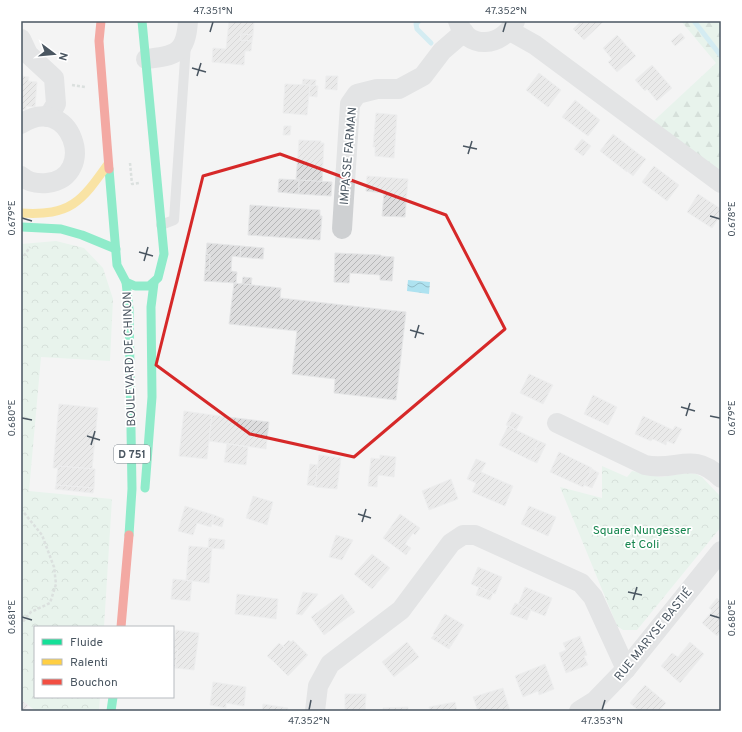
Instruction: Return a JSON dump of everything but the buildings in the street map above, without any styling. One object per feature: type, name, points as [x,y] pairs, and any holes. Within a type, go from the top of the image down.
[{"type":"main road","points":[[101,21],[98,41],[117,265],[126,282],[142,288],[154,283]]},
{"type":"main road","name":"BOULEVARD DE CHINON","points":[[142,21],[155,146],[164,261],[159,277],[154,283],[151,307],[152,397],[144,500]]},
{"type":"main road","points":[[21,213],[54,213],[72,206],[81,199],[108,164]]},
{"type":"main road","points":[[21,226],[61,229],[82,235],[116,249]]},
{"type":"main road","name":"BOULEVARD DE CHINON","points":[[121,626],[126,582],[132,489],[129,309],[126,282]]},
{"type":"main road","points":[[112,711],[113,698]]},
{"type":"street","points":[[461,26],[478,41],[487,42],[496,41],[512,26],[721,183]]},
{"type":"street","name":"IMPASSE FARMAN","points":[[342,229],[350,104],[357,94],[377,90],[399,89],[423,76],[461,26]]},
{"type":"street","points":[[146,58],[169,56],[176,53],[182,48],[187,28]]},
{"type":"street","points":[[21,39],[28,54],[54,78],[56,104],[48,117]]},
{"type":"street","points":[[21,124],[31,119],[48,117],[65,126],[73,137],[76,151],[72,165],[63,176],[50,183],[36,183],[21,176]]},
{"type":"street","points":[[558,423],[646,465],[658,466],[700,464],[714,471],[721,478]]},
{"type":"street","points":[[315,711],[318,686],[330,664],[401,610],[451,543],[463,535],[475,535],[573,579],[587,588],[593,597],[626,669]]},
{"type":"street","name":"RUE MARYSE BASTIÉ","points":[[579,711],[595,701],[626,669],[721,551]]},
{"type":"lane","points":[[161,225],[174,220],[187,28]]},
{"type":"path","points":[[21,509],[42,535],[54,567],[56,584],[50,604],[31,612],[21,624]]},
{"type":"highlighted area","points":[[280,154],[446,215],[505,329],[354,457],[250,434],[156,365],[203,176]]},
{"type":"green space","points":[[681,21],[721,21],[721,183],[646,128],[716,63]]},
{"type":"green space","points":[[56,241],[84,248],[103,268],[113,299],[110,361],[41,357],[29,491],[112,499],[104,626],[34,626],[34,698],[100,698],[99,711],[36,711],[21,700],[21,244]]},
{"type":"green space","name":"Square Nungesser et Coli","points":[[602,466],[627,477],[632,471],[661,477],[687,473],[696,474],[702,477],[721,497],[721,527],[637,630],[623,630],[617,626],[560,487],[602,498]]},
{"type":"water","points":[[408,280],[430,282],[429,294],[407,291]]},
{"type":"waterway","points":[[419,21],[416,24],[417,29],[431,43]]},
{"type":"waterway","points":[[694,21],[721,56]]},
{"type":"traffic: fast","points":[[109,169],[117,265],[126,282],[135,286],[149,286],[158,278],[164,254],[142,21]]},
{"type":"traffic: fast","points":[[22,227],[61,229],[82,235],[116,249]]},
{"type":"traffic: fast","points":[[126,282],[129,309],[132,489],[129,535]]},
{"type":"traffic: fast","points":[[145,488],[152,397],[151,307],[154,283]]},
{"type":"traffic: fast","points":[[111,711],[113,698]]},
{"type":"traffic: slow","points":[[21,213],[52,212],[73,204],[90,188],[108,164]]},
{"type":"traffic: jam","points":[[101,21],[99,41],[109,169]]},
{"type":"traffic: jam","points":[[121,626],[129,535]]}]
